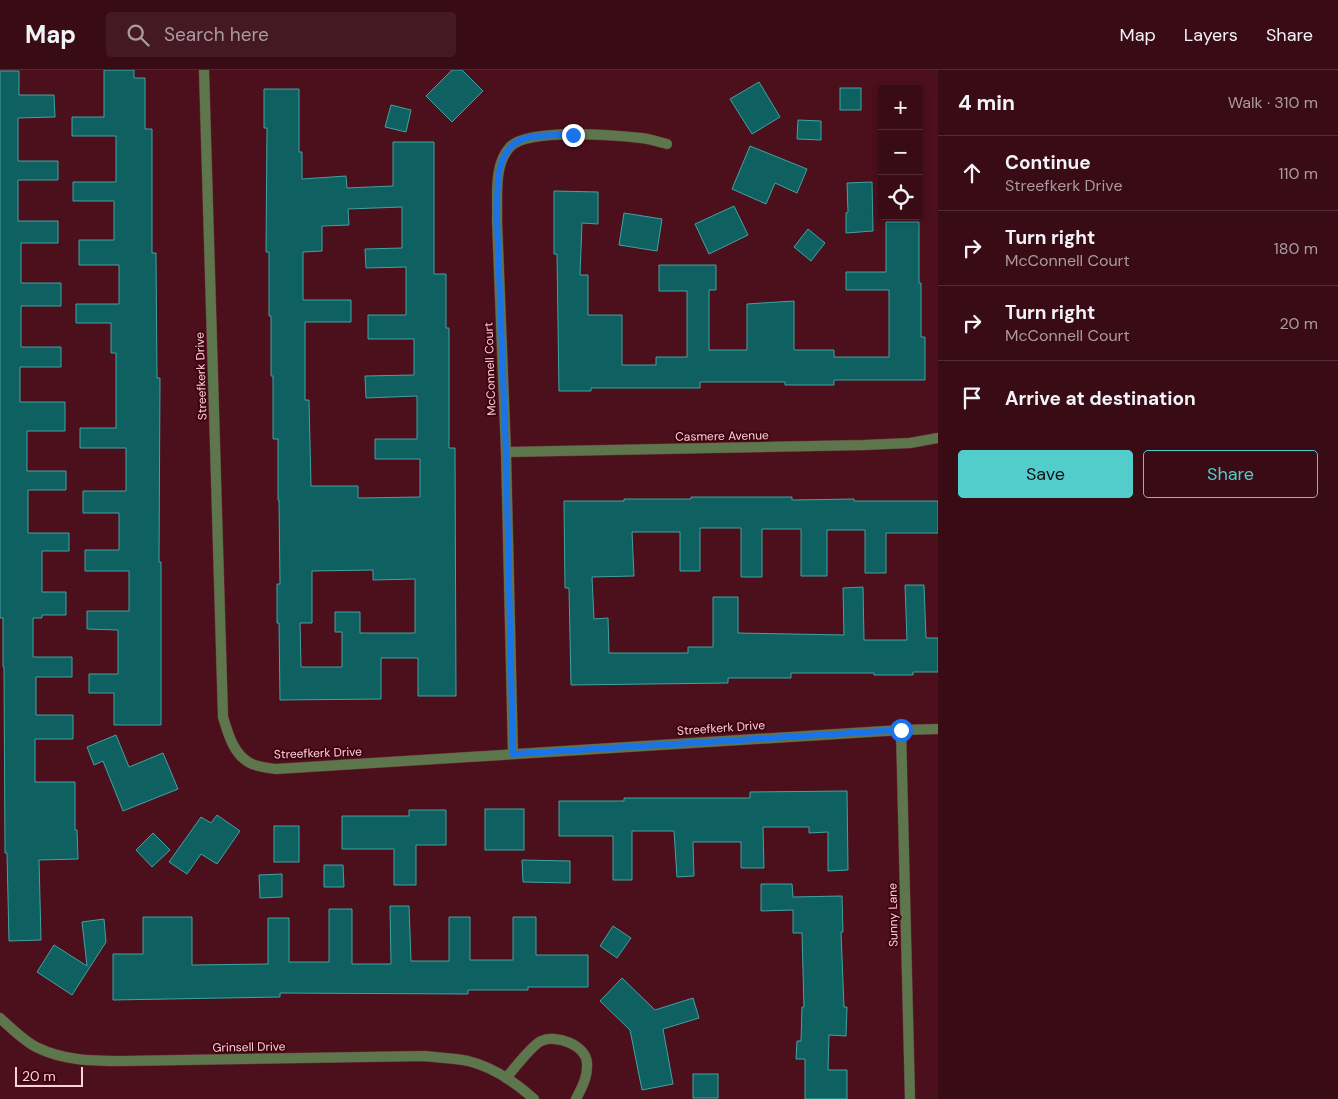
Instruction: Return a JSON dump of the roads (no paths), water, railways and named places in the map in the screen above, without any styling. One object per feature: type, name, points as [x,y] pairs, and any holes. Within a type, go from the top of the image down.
[{"type":"street","name":"Streefkerk Drive","points":[[204,70],[223,717],[228,738],[238,753],[251,763],[276,770],[938,728]]},
{"type":"street","name":"McConnell Court","points":[[513,754],[506,452],[497,220],[498,183],[501,161],[511,146],[525,138],[548,135],[643,138],[667,144]]},
{"type":"street","name":"Casmere Avenue","points":[[506,452],[864,445],[910,443],[938,438]]},
{"type":"street","name":"Sunny Lane","points":[[901,730],[910,1099]]},
{"type":"street","name":"Grinsell Drive","points":[[0,1018],[35,1046],[56,1055],[79,1060],[124,1061],[425,1056],[467,1061],[493,1071],[517,1084],[534,1099]]},
{"type":"street","points":[[506,1078],[539,1042],[551,1038],[565,1039],[580,1050],[587,1060],[586,1078],[576,1099]]}]
